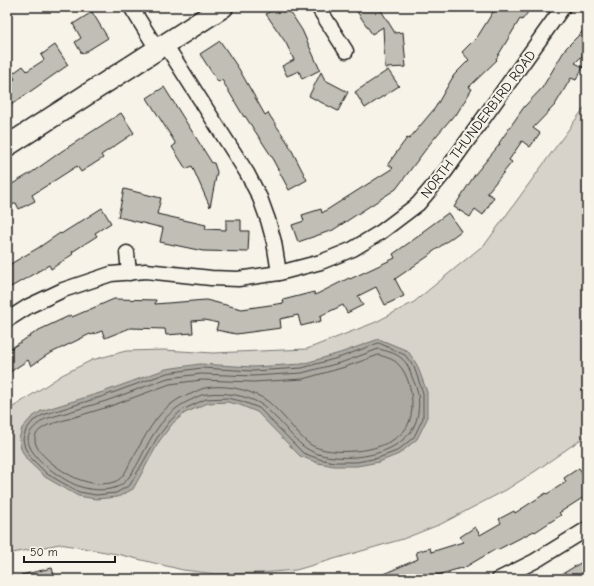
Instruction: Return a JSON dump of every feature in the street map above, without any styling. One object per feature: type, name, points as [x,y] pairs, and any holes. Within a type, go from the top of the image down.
[{"type":"street","points":[[131,7],[161,47],[247,173],[260,198],[268,220],[274,242],[279,273]]},
{"type":"street","points":[[7,146],[222,7]]},
{"type":"street","points":[[318,7],[346,51]]},
{"type":"street","name":"NORTH THUNDERBIRD ROAD","points":[[7,320],[29,306],[63,290],[111,274],[146,271],[211,278],[238,279],[279,273],[321,262],[353,249],[381,232],[418,204],[445,172],[563,7]]},
{"type":"street","points":[[127,253],[129,273]]},
{"type":"street","points":[[499,579],[534,561],[587,529]]},
{"type":"shaded area","points":[[587,104],[587,435],[506,490],[441,524],[403,539],[296,570],[216,574],[183,570],[117,554],[60,544],[7,554],[7,411],[62,375],[92,360],[126,351],[164,350],[213,353],[307,349],[376,322],[414,302],[486,243]]},
{"type":"water","points":[[379,339],[408,351],[417,365],[427,392],[427,419],[417,439],[399,454],[379,462],[357,466],[334,466],[318,463],[300,456],[257,412],[240,405],[227,402],[208,403],[185,413],[173,423],[160,440],[133,489],[118,497],[96,499],[78,496],[45,477],[27,460],[21,449],[19,439],[22,428],[31,418],[41,411],[103,392],[166,369],[200,364],[253,367],[302,364],[340,353]]},
{"type":"building","points":[[276,7],[287,7],[302,30],[320,70],[302,79],[299,71],[287,76],[282,66],[294,60],[286,43],[266,14]]},
{"type":"building","points":[[354,7],[379,7],[395,33],[403,32],[406,67],[385,68],[383,27],[372,34]]},
{"type":"building","points":[[496,7],[532,7],[522,20],[520,19],[496,59],[497,60],[469,87],[472,89],[456,115],[455,114],[432,141],[396,189],[333,230],[298,242],[292,225],[304,221],[302,215],[321,209],[322,213],[393,168],[388,164],[407,138],[409,139],[435,108],[454,75],[469,60],[462,52],[478,36]]},
{"type":"building","points":[[92,12],[108,38],[82,54],[75,42],[81,38],[73,24]]},
{"type":"building","points":[[587,27],[587,51],[575,63],[583,67],[576,80],[571,78],[555,105],[533,128],[540,133],[530,147],[522,141],[509,160],[512,162],[487,193],[494,197],[483,215],[475,209],[470,217],[454,207],[476,173],[500,144],[499,143],[524,107],[542,88],[566,48]]},
{"type":"building","points":[[220,41],[239,69],[265,115],[268,113],[288,143],[307,180],[289,190],[274,160],[245,116],[244,117],[222,80],[218,82],[200,54]]},
{"type":"building","points":[[55,45],[68,65],[11,105],[7,99],[7,84],[15,79],[12,74],[23,66],[27,71],[44,60],[41,55]]},
{"type":"building","points":[[388,70],[399,86],[365,108],[355,92]]},
{"type":"building","points":[[321,72],[325,80],[348,92],[338,111],[309,96]]},
{"type":"building","points":[[164,87],[212,163],[214,163],[217,172],[210,207],[192,166],[186,169],[172,147],[176,144],[147,98]]},
{"type":"building","points":[[121,113],[134,133],[101,155],[103,158],[81,172],[77,166],[32,195],[35,201],[19,209],[16,203],[7,208],[7,187],[31,173]]},
{"type":"building","points":[[124,189],[161,198],[157,214],[206,225],[205,229],[226,230],[226,220],[241,220],[241,231],[249,231],[248,252],[203,251],[160,242],[163,228],[118,217]]},
{"type":"building","points":[[102,208],[111,223],[95,233],[97,236],[72,252],[73,254],[51,269],[49,265],[11,287],[7,279],[7,266]]},
{"type":"building","points":[[448,213],[461,231],[395,279],[404,296],[385,305],[376,287],[358,296],[363,305],[347,313],[343,305],[320,316],[321,321],[301,326],[298,315],[280,319],[281,328],[236,334],[216,330],[218,323],[205,320],[192,321],[193,333],[166,335],[165,329],[130,328],[105,338],[102,331],[91,335],[90,334],[47,355],[31,366],[28,360],[7,374],[7,351],[39,330],[71,315],[72,317],[114,299],[156,300],[155,304],[206,300],[242,309],[284,303],[283,300],[314,292],[315,295],[395,258],[393,254]]},
{"type":"building","points":[[579,468],[587,481],[587,495],[559,513],[561,515],[535,532],[534,531],[497,550],[496,549],[462,569],[461,568],[424,579],[372,579],[418,559],[416,552],[430,548],[431,552],[463,542],[460,537],[475,527],[480,535],[501,523],[499,519],[514,511],[515,513],[566,482],[564,478]]},
{"type":"building","points":[[587,559],[587,579],[554,579]]},
{"type":"building","points":[[52,568],[55,579],[22,579],[21,575]]}]
